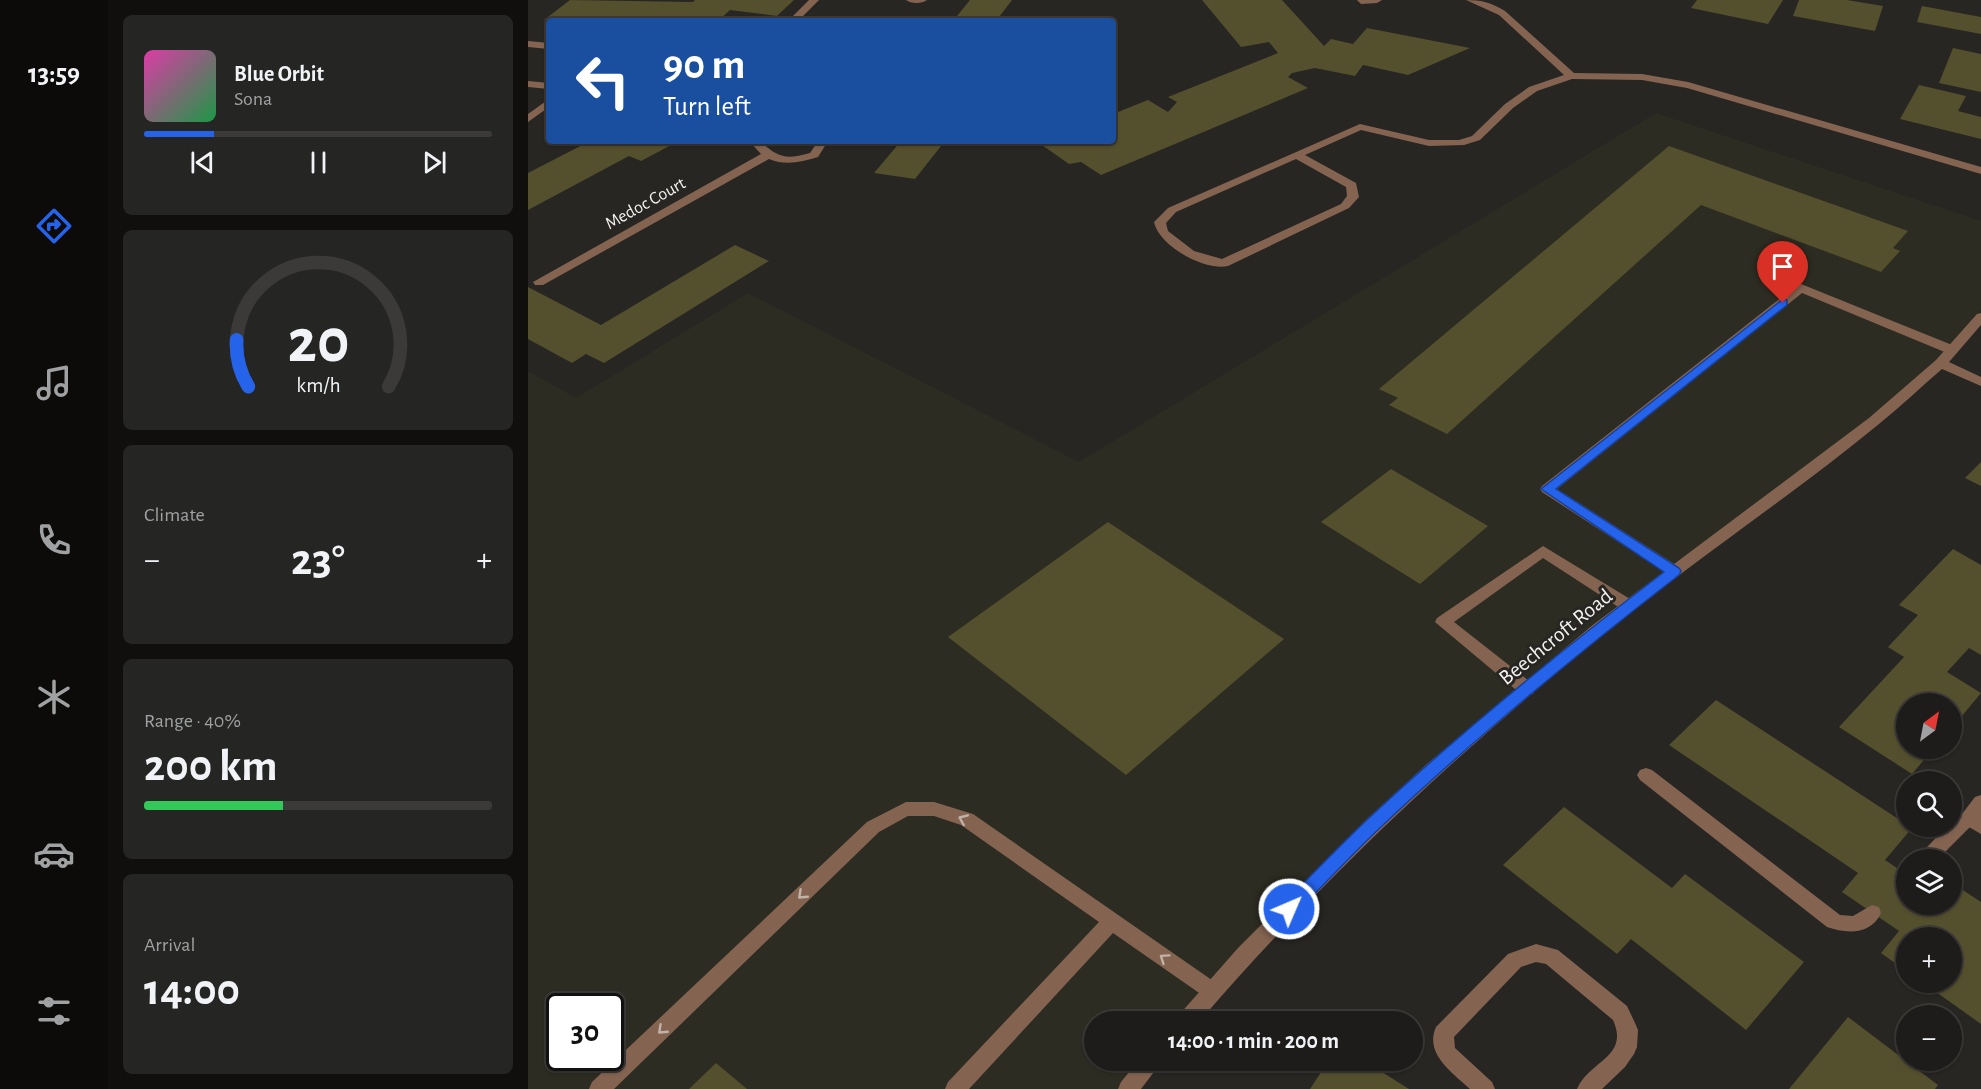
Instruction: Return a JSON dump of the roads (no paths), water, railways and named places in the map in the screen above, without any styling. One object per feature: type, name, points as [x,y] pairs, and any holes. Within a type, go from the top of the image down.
[{"type":"street","points":[[796,18],[814,0]]},
{"type":"street","points":[[911,0],[922,0]]},
{"type":"street","points":[[1361,2],[1377,0]]},
{"type":"street","points":[[1471,0],[1491,6],[1502,14],[1571,76]]},
{"type":"street","points":[[528,44],[546,46]]},
{"type":"street","points":[[1297,155],[1352,185],[1353,197],[1345,206],[1224,263],[1205,261],[1185,251],[1161,232],[1160,222],[1172,210],[1360,127],[1429,143],[1460,143],[1476,138],[1509,106],[1533,89],[1571,76],[1642,77],[1688,85],[1981,171]]},
{"type":"street","points":[[528,84],[546,86]]},
{"type":"street","points":[[528,119],[546,104]]},
{"type":"street","points":[[757,144],[768,155],[780,160],[797,160],[814,155],[822,144]]},
{"type":"street","name":"Medoc Court","points":[[539,282],[768,155]]},
{"type":"street","points":[[1674,571],[1547,489],[1802,288],[1952,350]]},
{"type":"street","name":"Beechcroft Road","points":[[1196,1011],[1245,954],[1374,823],[1433,769],[1629,606],[1874,421],[1941,363],[1981,317]]},
{"type":"street","points":[[1941,363],[1981,382]]},
{"type":"street","points":[[1527,689],[1443,622],[1543,551],[1629,606]]},
{"type":"street","points":[[1646,775],[1834,921],[1847,926],[1857,926],[1872,913]]},
{"type":"street","points":[[1939,849],[1975,822],[1981,802]]},
{"type":"street","points":[[599,1089],[873,827],[906,809],[934,809],[967,819],[1212,992]]},
{"type":"street","points":[[955,1089],[1112,921]]},
{"type":"street","points":[[1485,1089],[1446,1053],[1443,1034],[1515,960],[1536,953],[1551,956],[1620,1013],[1628,1030],[1626,1047],[1618,1060],[1587,1089]]},
{"type":"street","points":[[1128,1089],[1143,1071]]}]
